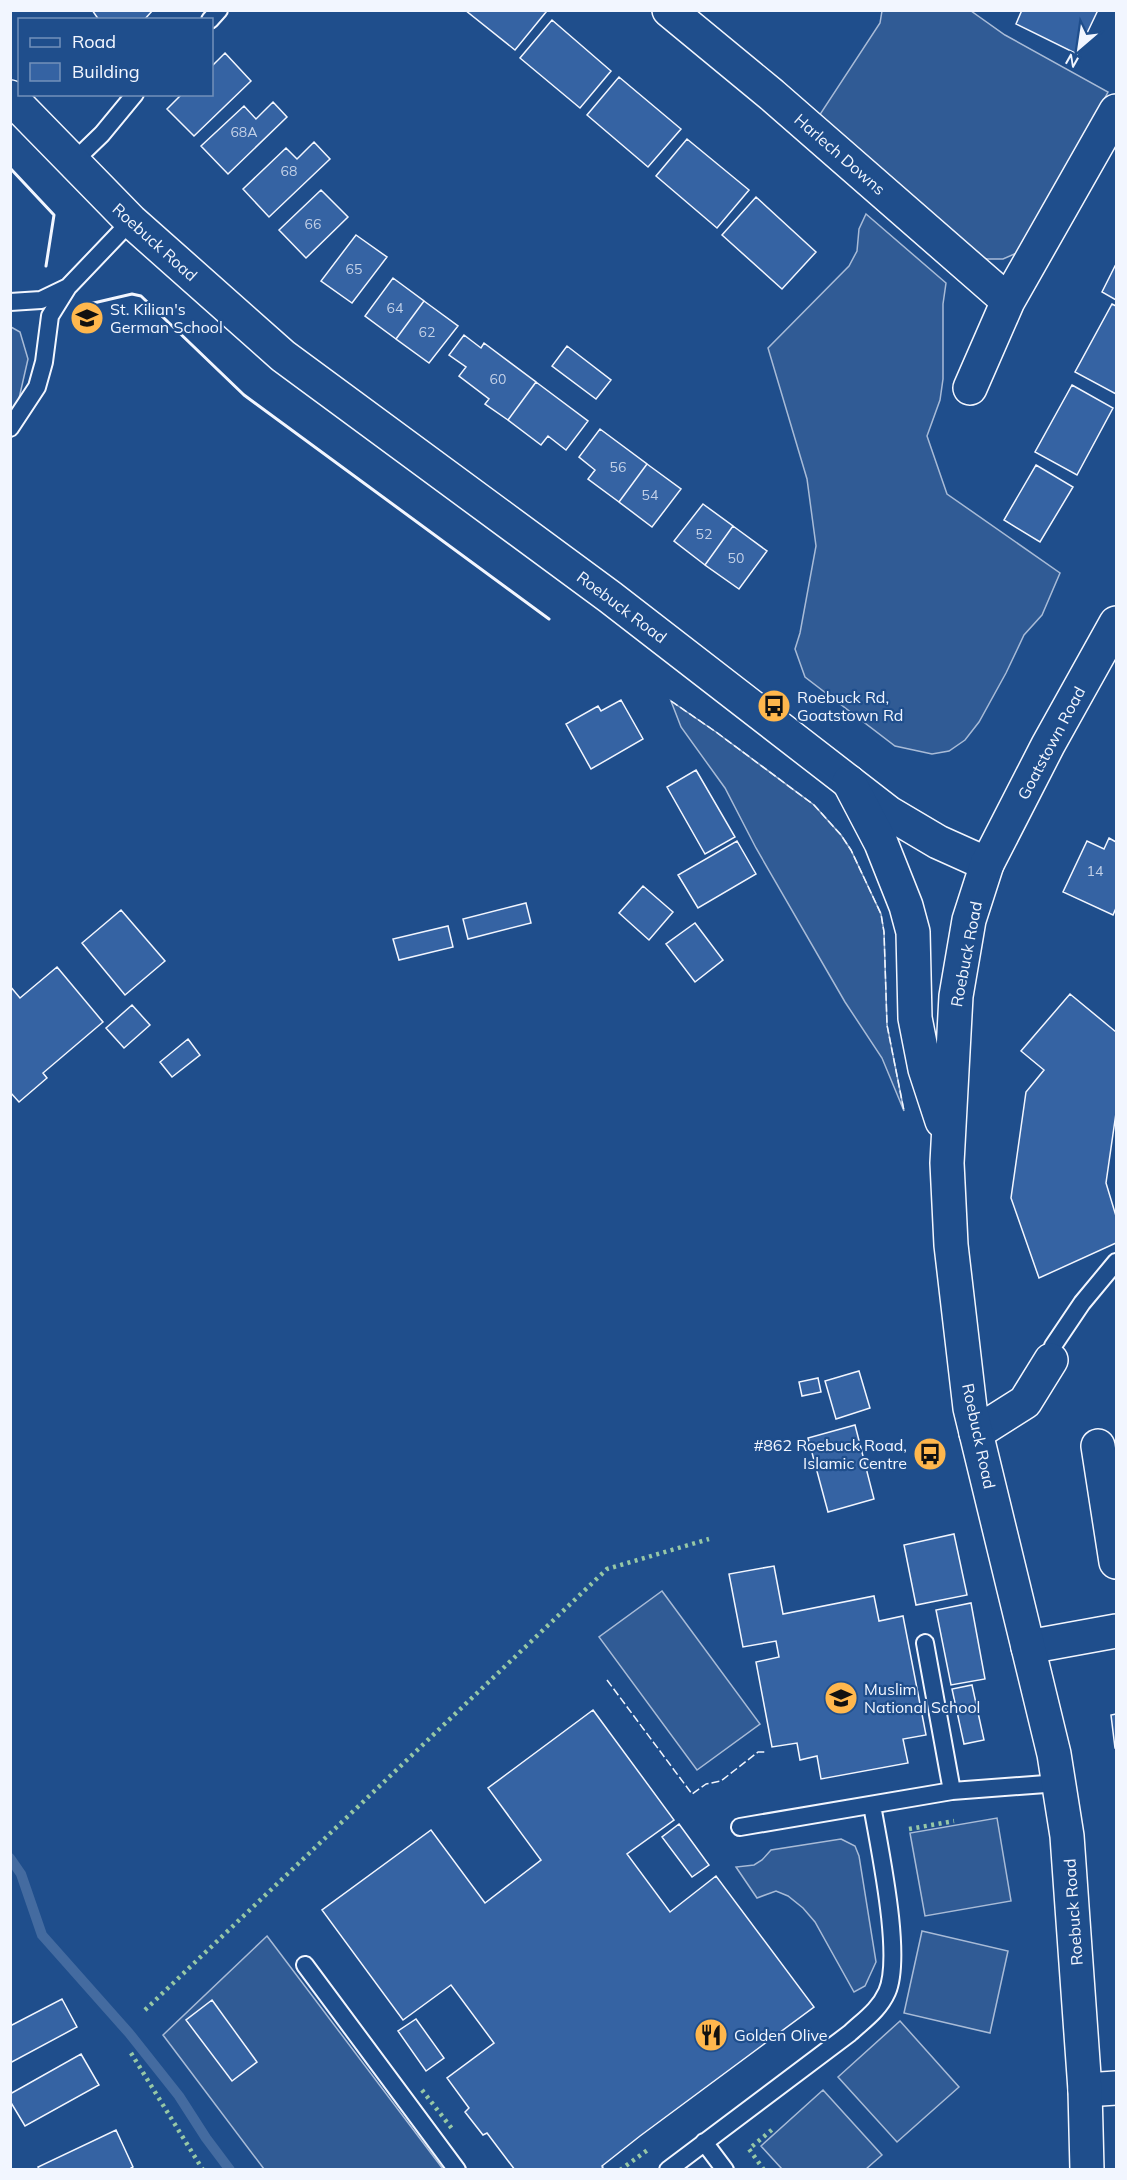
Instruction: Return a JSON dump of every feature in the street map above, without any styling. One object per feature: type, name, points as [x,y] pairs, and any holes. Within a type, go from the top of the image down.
[{"type":"street","name":"Harlech Downs","points":[[669,10],[772,95],[1008,301]]},
{"type":"street","name":"Roebuck Road","points":[[10,98],[131,221],[284,356],[610,597],[889,813],[928,836],[987,864],[969,920],[956,996],[948,1140],[951,1245],[970,1408],[1054,1754],[1068,1836],[1101,2089],[1087,2169]]},
{"type":"street","points":[[970,388],[1008,301],[1116,111]]},
{"type":"street","name":"Goatstown Road","points":[[987,864],[1048,745],[1116,622]]},
{"type":"street","points":[[849,782],[881,843],[906,906],[913,932],[915,1018],[925,1069],[948,1140]]},
{"type":"street","points":[[976,1433],[1025,1401],[1051,1360]]},
{"type":"street","points":[[1098,1446],[1116,1562]]},
{"type":"street","points":[[1028,1647],[1116,1631]]},
{"type":"lane","points":[[72,163],[102,134],[133,96]]},
{"type":"lane","points":[[10,428],[38,387],[50,316],[68,287],[131,221]]},
{"type":"lane","points":[[10,302],[41,300],[68,287]]},
{"type":"lane","points":[[1051,1360],[1053,1346],[1082,1303],[1116,1262]]},
{"type":"lane","points":[[925,1642],[952,1791]]},
{"type":"lane","points":[[740,1827],[952,1791],[1059,1783]]},
{"type":"lane","points":[[668,2169],[850,2033],[877,2009],[888,1990],[892,1961],[889,1908],[872,1805]]},
{"type":"lane","points":[[305,1965],[457,2169]]},
{"type":"lane","points":[[704,2142],[725,2169]]},
{"type":"shaded area","points":[[882,11],[971,11],[1005,35],[1108,92],[1030,239],[1019,252],[1003,259],[974,256],[815,122],[880,23]]},
{"type":"shaded area","points":[[866,214],[946,283],[943,304],[943,379],[940,400],[927,436],[947,494],[1060,573],[1042,615],[1024,635],[979,722],[965,740],[949,751],[932,754],[895,746],[805,677],[795,649],[816,546],[807,479],[768,348],[849,266],[857,251],[859,229]]},
{"type":"shaded area","points":[[11,327],[20,332],[28,359],[18,403],[11,414]]},
{"type":"shaded area","points":[[671,701],[814,805],[841,835],[851,850],[881,914],[884,932],[887,1025],[904,1111],[882,1058],[845,1002],[756,848],[725,788],[681,727]]},
{"type":"shaded area","points":[[662,1591],[760,1724],[697,1770],[599,1637]]},
{"type":"shaded area","points":[[997,1818],[1011,1901],[925,1916],[910,1833]]},
{"type":"shaded area","points":[[841,1839],[855,1846],[859,1856],[876,1962],[865,1986],[854,1992],[815,1922],[803,1908],[788,1896],[776,1891],[757,1898],[736,1867],[754,1865],[771,1850]]},
{"type":"shaded area","points":[[922,1931],[1008,1951],[990,2033],[904,2013]]},
{"type":"shaded area","points":[[267,1936],[443,2169],[264,2169],[163,2035]]},
{"type":"shaded area","points":[[900,2021],[959,2087],[897,2142],[838,2077]]},
{"type":"shaded area","points":[[823,2090],[882,2155],[866,2169],[782,2169],[761,2146]]},
{"type":"building","points":[[92,10],[153,10],[146,18],[98,18]]},
{"type":"building","points":[[465,10],[544,10],[546,12],[515,50]]},
{"type":"building","points":[[1022,10],[1098,10],[1077,54],[1016,24]]},
{"type":"building","points":[[552,20],[611,71],[580,108],[520,58]]},
{"type":"building","points":[[225,53],[251,81],[194,136],[167,109],[180,96],[213,96],[213,65]]},
{"type":"building","points":[[619,77],[681,129],[648,167],[587,115]]},
{"type":"building","points":[[273,102],[287,117],[228,174],[201,146],[244,106],[256,119]]},
{"type":"building","points":[[687,139],[749,190],[717,228],[656,176]]},
{"type":"building","points":[[314,142],[330,159],[269,217],[243,189],[286,148],[297,159]]},
{"type":"building","points":[[321,190],[348,217],[306,258],[279,230]]},
{"type":"building","points":[[756,197],[816,252],[782,289],[722,235]]},
{"type":"building","points":[[356,235],[387,257],[352,303],[321,281]]},
{"type":"building","points":[[1116,267],[1116,300],[1102,292]]},
{"type":"building","points":[[393,278],[424,301],[396,339],[365,316]]},
{"type":"building","points":[[424,301],[458,326],[429,363],[396,339]]},
{"type":"building","points":[[1112,304],[1116,306],[1116,394],[1075,372]]},
{"type":"building","points":[[464,335],[481,348],[484,343],[536,382],[508,420],[485,404],[489,399],[459,376],[466,367],[449,355]]},
{"type":"building","points":[[567,346],[611,380],[596,399],[552,366]]},
{"type":"building","points":[[536,382],[588,421],[566,450],[548,436],[541,445],[508,420]]},
{"type":"building","points":[[1072,385],[1113,408],[1077,475],[1035,452]]},
{"type":"building","points":[[600,429],[647,464],[619,502],[588,479],[595,470],[579,457]]},
{"type":"building","points":[[647,464],[681,489],[652,527],[619,502]]},
{"type":"building","points":[[1036,465],[1073,487],[1040,542],[1004,520]]},
{"type":"building","points":[[703,504],[733,526],[705,565],[674,541]]},
{"type":"building","points":[[733,526],[767,551],[739,589],[705,565]]},
{"type":"building","points":[[621,700],[643,739],[591,769],[566,724],[598,706],[601,711]]},
{"type":"building","points":[[696,770],[735,837],[705,854],[667,787]]},
{"type":"building","points":[[1109,838],[1116,842],[1116,908],[1113,915],[1063,892],[1087,841],[1104,849]]},
{"type":"building","points":[[737,841],[756,874],[698,908],[678,875]]},
{"type":"building","points":[[643,886],[673,912],[649,940],[619,913]]},
{"type":"building","points":[[526,903],[531,923],[468,939],[463,919]]},
{"type":"building","points":[[121,910],[165,961],[125,995],[82,943]]},
{"type":"building","points":[[695,923],[723,960],[695,982],[666,944]]},
{"type":"building","points":[[448,926],[453,947],[399,960],[393,939]]},
{"type":"building","points":[[57,967],[103,1022],[43,1073],[47,1078],[19,1102],[10,1092],[10,986],[20,998]]},
{"type":"building","points":[[1070,994],[1116,1032],[1116,1113],[1106,1183],[1116,1216],[1116,1243],[1039,1278],[1011,1198],[1026,1092],[1044,1070],[1021,1051]]},
{"type":"building","points":[[132,1005],[150,1025],[124,1048],[106,1028]]},
{"type":"building","points":[[188,1039],[200,1055],[172,1077],[160,1062]]},
{"type":"building","points":[[859,1371],[870,1408],[836,1419],[825,1381]]},
{"type":"building","points":[[818,1378],[821,1392],[802,1396],[799,1382]]},
{"type":"building","points":[[855,1425],[874,1499],[828,1512],[808,1438]]},
{"type":"building","points":[[954,1534],[967,1595],[916,1605],[904,1545]]},
{"type":"building","name":"Muslim National School","points":[[774,1566],[783,1614],[874,1596],[879,1621],[903,1616],[926,1735],[903,1739],[908,1763],[821,1779],[817,1756],[800,1760],[797,1743],[772,1747],[756,1662],[779,1657],[776,1641],[743,1647],[729,1574]]},
{"type":"building","points":[[971,1603],[985,1679],[951,1685],[936,1610]]},
{"type":"building","points":[[972,1685],[984,1740],[964,1744],[952,1689]]},
{"type":"building","points":[[593,1710],[674,1820],[627,1854],[670,1912],[716,1876],[814,2007],[640,2136],[600,2170],[515,2170],[487,2133],[483,2135],[465,2112],[469,2108],[447,2078],[494,2043],[451,1985],[403,2020],[322,1910],[431,1830],[485,1903],[541,1860],[488,1788]]},
{"type":"building","points":[[1116,1714],[1116,1748],[1115,1748],[1111,1715]]},
{"type":"building","points":[[679,1824],[709,1865],[692,1877],[662,1837]]},
{"type":"building","points":[[62,1999],[77,2027],[10,2063],[10,2026]]},
{"type":"building","points":[[212,2000],[257,2062],[232,2081],[186,2020]]},
{"type":"building","points":[[416,2019],[444,2058],[426,2071],[398,2031]]},
{"type":"building","points":[[81,2054],[99,2085],[25,2126],[10,2101],[10,2094]]},
{"type":"building","points":[[116,2130],[133,2167],[128,2170],[40,2170],[38,2167]]},
{"type":"waterway","points":[[10,1858],[21,1874],[42,1935],[129,2033],[179,2096],[230,2170]]},
{"type":"hedge","points":[[145,2010],[607,1569],[709,1539]]},
{"type":"hedge","points":[[909,1829],[954,1821]]},
{"type":"hedge","points":[[131,2053],[203,2170]]},
{"type":"hedge","points":[[422,2090],[453,2130]]},
{"type":"hedge","points":[[764,2170],[749,2149],[774,2128]]},
{"type":"hedge","points":[[620,2170],[649,2149]]},
{"type":"fence","points":[[671,701],[814,805],[841,835],[851,850],[881,914],[884,932],[887,1025],[904,1111]]},
{"type":"fence","points":[[607,1680],[692,1794],[706,1784],[721,1781],[758,1752],[767,1752]]},
{"type":"wall","points":[[10,168],[54,215],[46,266]]},
{"type":"wall","points":[[85,305],[132,294],[141,296],[244,395],[549,619]]},
{"type":"place","name":"St. Kilian's German School","points":[[87,318]]},
{"type":"place","name":"Roebuck Rd, Goatstown Rd","points":[[774,706]]},
{"type":"place","name":"#862 Roebuck Road, Islamic Centre","points":[[930,1454]]},
{"type":"place","name":"Muslim National School","points":[[841,1698]]},
{"type":"place","name":"Golden Olive","points":[[711,2035]]}]
